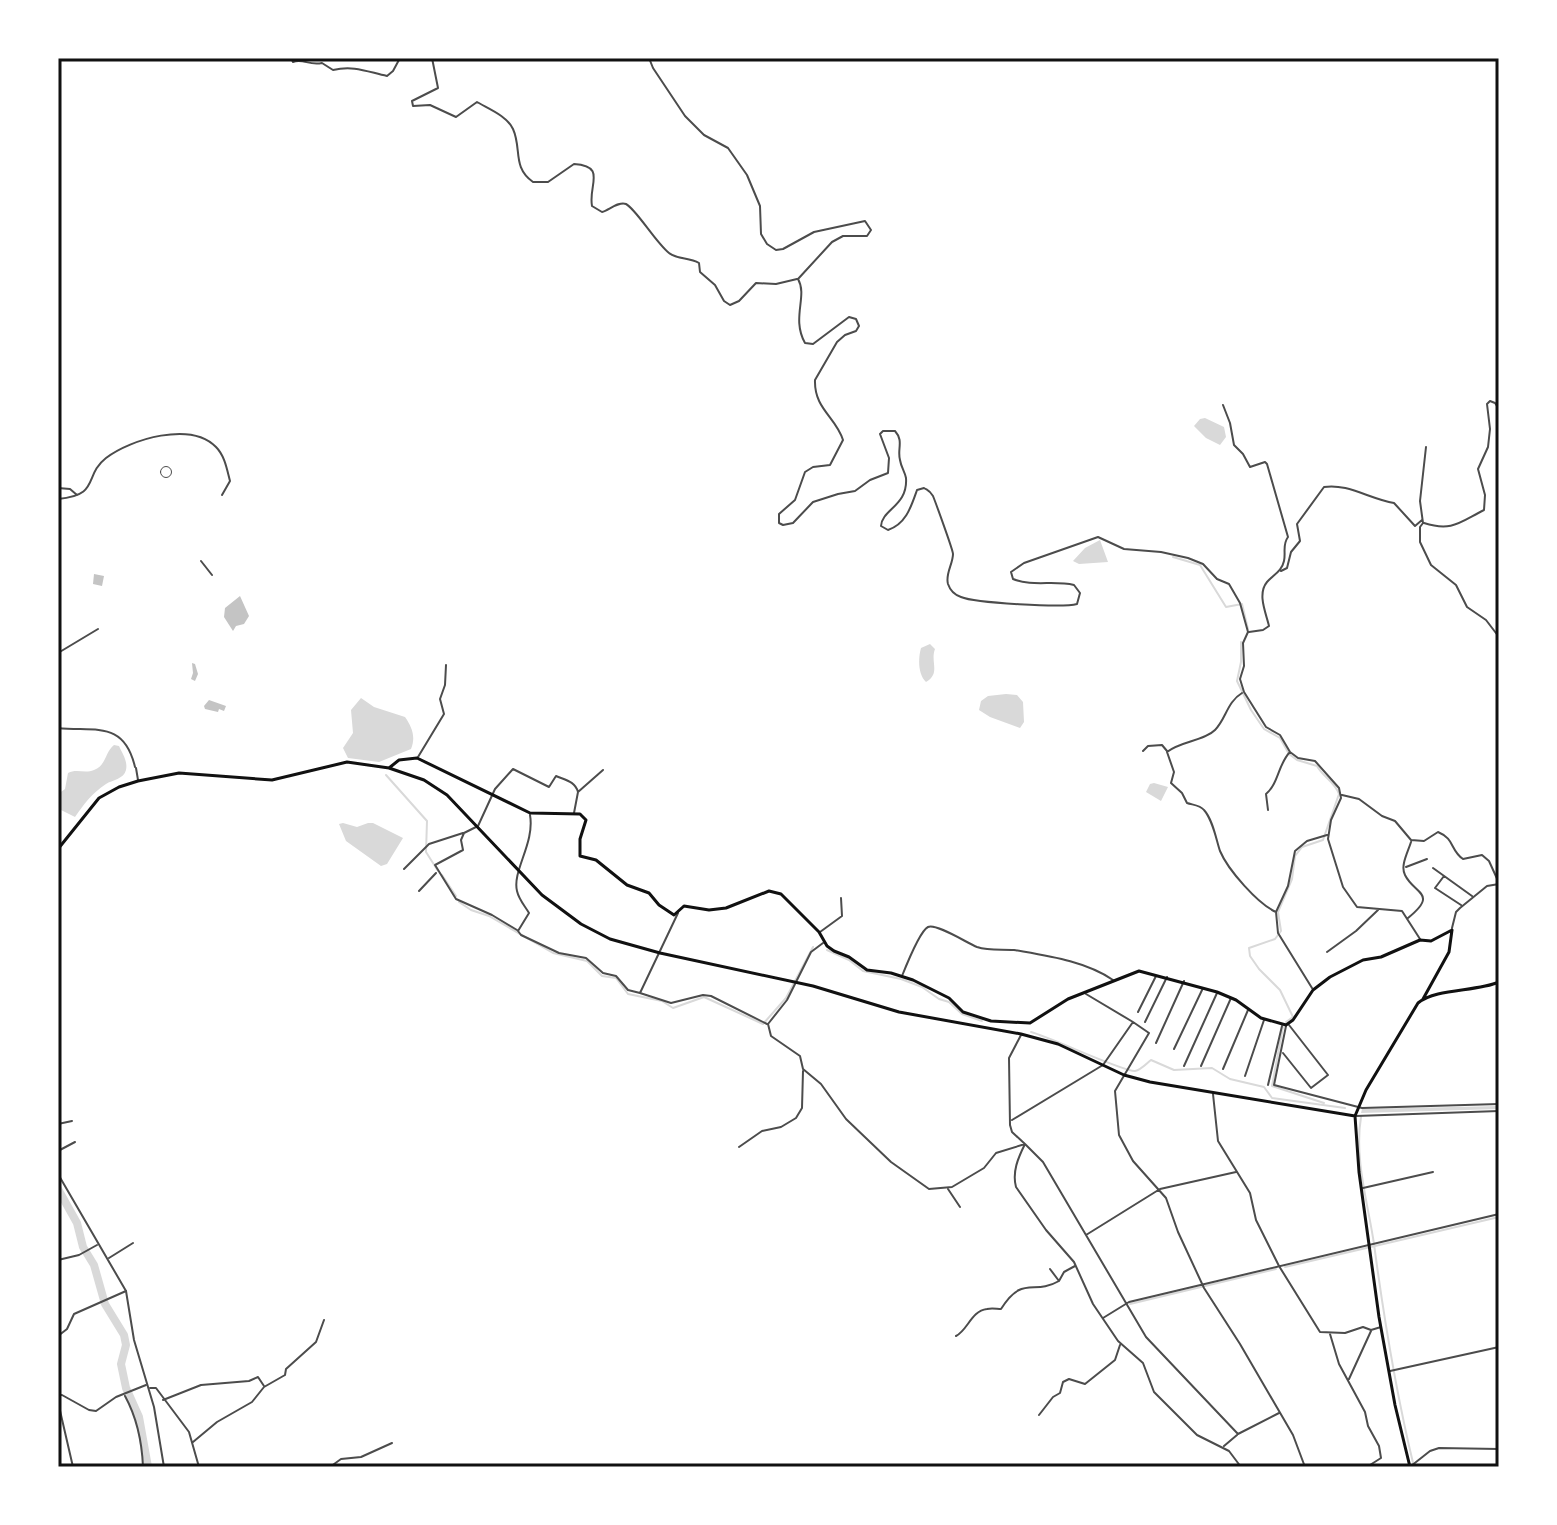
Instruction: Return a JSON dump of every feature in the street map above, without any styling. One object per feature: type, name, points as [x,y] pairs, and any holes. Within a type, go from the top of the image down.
[{"type":"main road","points":[[389,768],[399,760],[417,758],[530,813],[580,814],[586,820],[580,839],[580,856],[596,860],[627,885],[649,893],[659,905],[674,915],[689,905],[709,910],[726,908],[769,891],[781,894],[834,951],[867,970],[902,976],[949,998],[963,1012],[1023,1029],[1150,1082],[1355,1116]]},
{"type":"main road","points":[[58,849],[99,798],[138,781],[179,773],[272,780],[347,762],[389,768],[408,773],[434,786],[562,911],[610,939],[796,982],[899,1012],[1023,1029],[1085,992],[1136,971],[1184,981],[1231,997],[1265,1019],[1285,1025],[1293,1020],[1313,990],[1355,963],[1381,957],[1420,940],[1431,941],[1452,930]]},
{"type":"main road","points":[[1410,1467],[1388,1372],[1361,1188],[1355,1116],[1411,1011],[1423,999],[1449,952],[1452,930]]},
{"type":"main road","points":[[1423,999],[1476,990],[1499,982]]},
{"type":"street","points":[[291,58],[293,62],[322,63],[333,70],[343,67],[367,69],[387,76],[400,58]]},
{"type":"street","points":[[432,58],[438,88],[415,99],[413,106],[430,105],[456,117],[477,102],[489,108],[512,128],[521,171],[533,182],[548,182],[574,164],[584,165],[594,172],[592,206],[602,212],[619,204],[628,206],[672,257],[699,263],[700,272],[715,285],[726,304],[739,301],[756,283],[776,284],[798,279],[832,242],[843,236],[867,236],[871,230],[865,221],[814,232],[783,249],[776,250],[767,244],[761,234],[760,206],[747,175],[728,148],[704,135],[685,116],[649,58]]},
{"type":"street","points":[[726,58],[733,58]]},
{"type":"street","points":[[798,279],[802,289],[797,320],[805,343],[813,344],[849,317],[856,319],[859,326],[837,342],[815,380],[821,407],[843,440],[830,465],[813,467],[805,472],[799,494],[779,514],[779,523],[793,523],[813,502],[855,491],[870,480],[888,473],[889,458],[880,434],[895,431],[901,439],[899,458],[906,484],[900,502],[883,518],[881,526],[888,530],[896,527],[904,520],[917,490],[928,490],[953,548],[948,581],[957,596],[1013,605],[1077,604],[1080,593],[1074,585],[1043,581],[1024,583],[1013,579],[1011,572],[1024,563],[1098,537],[1124,549],[1168,553],[1203,564],[1217,579],[1229,584],[1240,604],[1248,632],[1243,643],[1242,693],[1266,727],[1280,735],[1289,753],[1315,761],[1337,784],[1341,795],[1326,835],[1343,887],[1352,903],[1357,907],[1399,910],[1408,918],[1420,940]]},
{"type":"street","points":[[1423,521],[1443,528],[1484,510],[1485,495],[1478,469],[1488,447],[1490,429],[1487,404],[1490,401],[1495,403],[1499,409]]},
{"type":"street","points":[[1223,405],[1236,449],[1243,454],[1250,467],[1265,462],[1269,469],[1288,537],[1285,540],[1284,562],[1263,591],[1263,611],[1269,626],[1248,632]]},
{"type":"street","points":[[58,499],[88,489],[101,462],[128,444],[157,437],[189,435],[205,439],[221,453],[230,481],[222,495]]},
{"type":"street","points":[[1426,447],[1420,501],[1423,521],[1419,535],[1431,565],[1456,585],[1467,607],[1486,620],[1499,637]]},
{"type":"street","points":[[1278,572],[1287,568],[1291,552],[1300,541],[1297,524],[1324,487],[1340,484],[1378,501],[1394,503],[1415,526],[1423,521]]},
{"type":"street","points":[[58,488],[70,489],[77,495]]},
{"type":"street","points":[[201,561],[212,575]]},
{"type":"street","points":[[58,653],[98,629]]},
{"type":"street","points":[[417,758],[444,714],[440,699],[445,685],[446,665]]},
{"type":"street","points":[[1167,752],[1182,742],[1215,730],[1226,709],[1242,693]]},
{"type":"street","points":[[58,728],[110,731],[129,748],[138,781]]},
{"type":"street","points":[[1143,751],[1151,745],[1162,745],[1174,772],[1171,779],[1173,786],[1182,793],[1187,803],[1198,805],[1205,811],[1223,857],[1243,883],[1276,912]]},
{"type":"street","points":[[1268,810],[1266,794],[1273,787],[1289,753]]},
{"type":"street","points":[[404,869],[429,844],[478,826],[492,794],[513,769],[549,787],[556,776],[567,779],[578,792]]},
{"type":"street","points":[[574,813],[578,792],[603,770]]},
{"type":"street","points":[[1341,795],[1359,799],[1382,816],[1395,821],[1411,840],[1424,841],[1438,832],[1446,835],[1463,859],[1477,854],[1487,858],[1499,884],[1491,884],[1462,905],[1456,912],[1452,930]]},
{"type":"street","points":[[518,931],[529,913],[517,893],[516,883],[527,851],[532,825],[530,813]]},
{"type":"street","points":[[464,833],[461,840],[463,850],[435,865],[437,873],[456,899],[492,915],[521,935],[559,953],[586,958],[603,973],[616,976],[628,990],[671,1003],[711,996],[768,1024],[773,1039],[789,1046],[800,1056],[803,1069],[802,1108],[796,1118],[781,1127],[762,1131],[739,1147]]},
{"type":"street","points":[[1313,990],[1278,935],[1276,912],[1288,886],[1295,851],[1307,841],[1326,835]]},
{"type":"street","points":[[1408,918],[1419,909],[1423,899],[1418,888],[1405,876],[1411,840]]},
{"type":"street","points":[[1404,868],[1427,859]]},
{"type":"street","points":[[1433,868],[1473,897]]},
{"type":"street","points":[[419,891],[437,873]]},
{"type":"street","points":[[1444,876],[1435,888],[1462,905]]},
{"type":"street","points":[[819,932],[842,916],[841,898]]},
{"type":"street","points":[[1327,952],[1356,931],[1378,909]]},
{"type":"street","points":[[640,993],[678,913]]},
{"type":"street","points":[[902,976],[925,930],[939,926],[959,940],[980,948],[1073,962],[1114,981]]},
{"type":"street","points":[[768,1024],[796,982],[811,952],[824,943]]},
{"type":"street","points":[[1138,1012],[1156,975]]},
{"type":"street","points":[[1145,1022],[1167,977]]},
{"type":"street","points":[[1156,1043],[1184,981]]},
{"type":"street","points":[[1174,1049],[1203,987]]},
{"type":"street","points":[[1085,992],[1149,1033],[1115,1091],[1116,1127],[1133,1161],[1166,1198],[1203,1286],[1293,1435],[1305,1467]]},
{"type":"street","points":[[1184,1066],[1217,992]]},
{"type":"street","points":[[1201,1066],[1231,997]]},
{"type":"street","points":[[1223,1069],[1249,1009]]},
{"type":"street","points":[[1245,1076],[1265,1019]]},
{"type":"street","points":[[1010,1121],[1104,1062],[1133,1022]]},
{"type":"street","points":[[1285,1025],[1274,1085],[1358,1108],[1499,1104]]},
{"type":"street","points":[[1282,1051],[1311,1088],[1328,1075],[1285,1025]]},
{"type":"street","points":[[1268,1085],[1285,1025]]},
{"type":"street","points":[[1023,1029],[1009,1058],[1012,1132],[1043,1162],[1146,1337],[1238,1434]]},
{"type":"street","points":[[803,1069],[821,1084],[846,1119],[924,1188],[948,1188],[984,1168],[996,1153],[1025,1144]]},
{"type":"street","points":[[1213,1093],[1218,1141],[1250,1193],[1256,1220],[1279,1266],[1320,1332],[1345,1333],[1363,1327],[1371,1330],[1381,1327]]},
{"type":"street","points":[[1355,1116],[1499,1111]]},
{"type":"street","points":[[58,1124],[72,1121]]},
{"type":"street","points":[[58,1151],[75,1142]]},
{"type":"street","points":[[1025,1144],[1016,1164],[1016,1187],[1076,1266],[1102,1319],[1120,1344],[1143,1363],[1154,1392],[1188,1426],[1235,1457],[1241,1467]]},
{"type":"street","points":[[1085,1235],[1159,1189],[1238,1172]]},
{"type":"street","points":[[1361,1188],[1433,1172]]},
{"type":"street","points":[[58,1174],[126,1291],[134,1340],[148,1386],[164,1467]]},
{"type":"street","points":[[948,1188],[960,1207]]},
{"type":"street","points":[[1102,1319],[1125,1304],[1499,1214]]},
{"type":"street","points":[[108,1258],[133,1243]]},
{"type":"street","points":[[58,1260],[84,1253],[98,1244]]},
{"type":"street","points":[[956,1336],[962,1333],[971,1318],[986,1309],[1001,1309],[1010,1294],[1049,1286],[1076,1266]]},
{"type":"street","points":[[1050,1269],[1059,1281]]},
{"type":"street","points":[[58,1336],[67,1329],[74,1314],[126,1291]]},
{"type":"street","points":[[193,1442],[217,1422],[252,1402],[264,1387],[285,1375],[286,1369],[316,1342],[324,1320]]},
{"type":"street","points":[[1348,1381],[1371,1330]]},
{"type":"street","points":[[1330,1333],[1339,1364],[1379,1446],[1381,1458],[1371,1467]]},
{"type":"street","points":[[1039,1415],[1060,1393],[1066,1380],[1085,1384],[1111,1364],[1120,1344]]},
{"type":"street","points":[[1388,1372],[1499,1347]]},
{"type":"street","points":[[163,1400],[201,1385],[243,1382],[258,1377],[264,1387]]},
{"type":"street","points":[[58,1395],[92,1411],[126,1393],[148,1386],[156,1388],[189,1432],[199,1467]]},
{"type":"street","points":[[126,1393],[140,1438],[143,1467]]},
{"type":"street","points":[[58,1402],[73,1467]]},
{"type":"street","points":[[1223,1447],[1238,1434],[1279,1413]]},
{"type":"street","points":[[330,1467],[341,1459],[361,1457],[392,1443]]},
{"type":"street","points":[[1410,1467],[1430,1451],[1439,1448],[1499,1449]]},
{"type":"shaded area","points":[[1205,418],[1224,427],[1226,437],[1220,445],[1206,438],[1194,426]]},
{"type":"shaded area","points":[[1100,540],[1108,562],[1079,564],[1073,561],[1085,548]]},
{"type":"shaded area","points":[[930,644],[935,649],[934,671],[926,682],[920,671],[919,657],[921,648]]},
{"type":"shaded area","points":[[1017,695],[1023,702],[1024,722],[1020,728],[979,710],[981,701],[988,696]]},
{"type":"shaded area","points":[[361,698],[374,707],[405,717],[412,732],[411,749],[379,762],[348,758],[343,748],[353,733],[351,710]]},
{"type":"shaded area","points":[[114,745],[119,746],[125,760],[123,775],[97,791],[75,817],[59,809],[58,794],[65,789],[68,773],[98,768]]},
{"type":"shaded area","points":[[1154,783],[1168,787],[1161,801],[1146,792]]},
{"type":"shaded area","points":[[373,823],[403,838],[387,864],[381,866],[346,841],[339,824],[357,827]]},
{"type":"shaded area","points":[[1499,1106],[1499,1109],[1361,1113],[1362,1109]]},
{"type":"building","points":[[94,574],[104,576],[102,586],[93,584]]},
{"type":"building","points":[[240,596],[249,616],[244,624],[236,626],[233,631],[224,617],[225,608]]},
{"type":"building","points":[[192,663],[198,674],[195,681],[191,679]]},
{"type":"building","points":[[209,700],[226,706],[224,711],[205,709]]},
{"type":"waterway","points":[[1173,557],[1200,565],[1226,607],[1242,604],[1248,629]]},
{"type":"waterway","points":[[1241,642],[1237,681],[1251,710],[1264,729],[1280,738],[1289,754],[1317,766],[1339,794],[1323,840],[1302,847],[1295,856],[1292,879],[1278,912],[1281,931],[1275,939],[1249,948],[1250,956],[1259,969],[1280,990],[1293,1017],[1286,1022]]},
{"type":"waterway","points":[[386,775],[427,821],[426,852],[438,871]]},
{"type":"waterway","points":[[442,875],[456,896]]},
{"type":"waterway","points":[[459,902],[553,953],[587,961],[602,976],[616,978],[628,994],[662,1001],[673,1008],[704,997],[763,1024],[786,998],[813,947]]},
{"type":"waterway","points":[[827,950],[849,960],[863,971],[922,987],[949,1002],[962,1014],[982,1021]]},
{"type":"waterway","points":[[1283,1027],[1272,1086],[1324,1103]]},
{"type":"waterway","points":[[1031,1032],[1128,1070],[1135,1071],[1151,1060],[1174,1070],[1212,1068],[1230,1079],[1264,1087],[1272,1098],[1345,1108]]},
{"type":"waterway","points":[[1361,1117],[1359,1149],[1363,1181],[1391,1356],[1414,1467]]},
{"type":"waterway","points":[[58,1189],[77,1223],[105,1304],[124,1335],[126,1345],[121,1364],[126,1388],[139,1417],[148,1467]]},
{"type":"waterway","points":[[1285,1267],[1499,1217]]},
{"type":"waterway","points":[[1130,1304],[1276,1269]]}]
